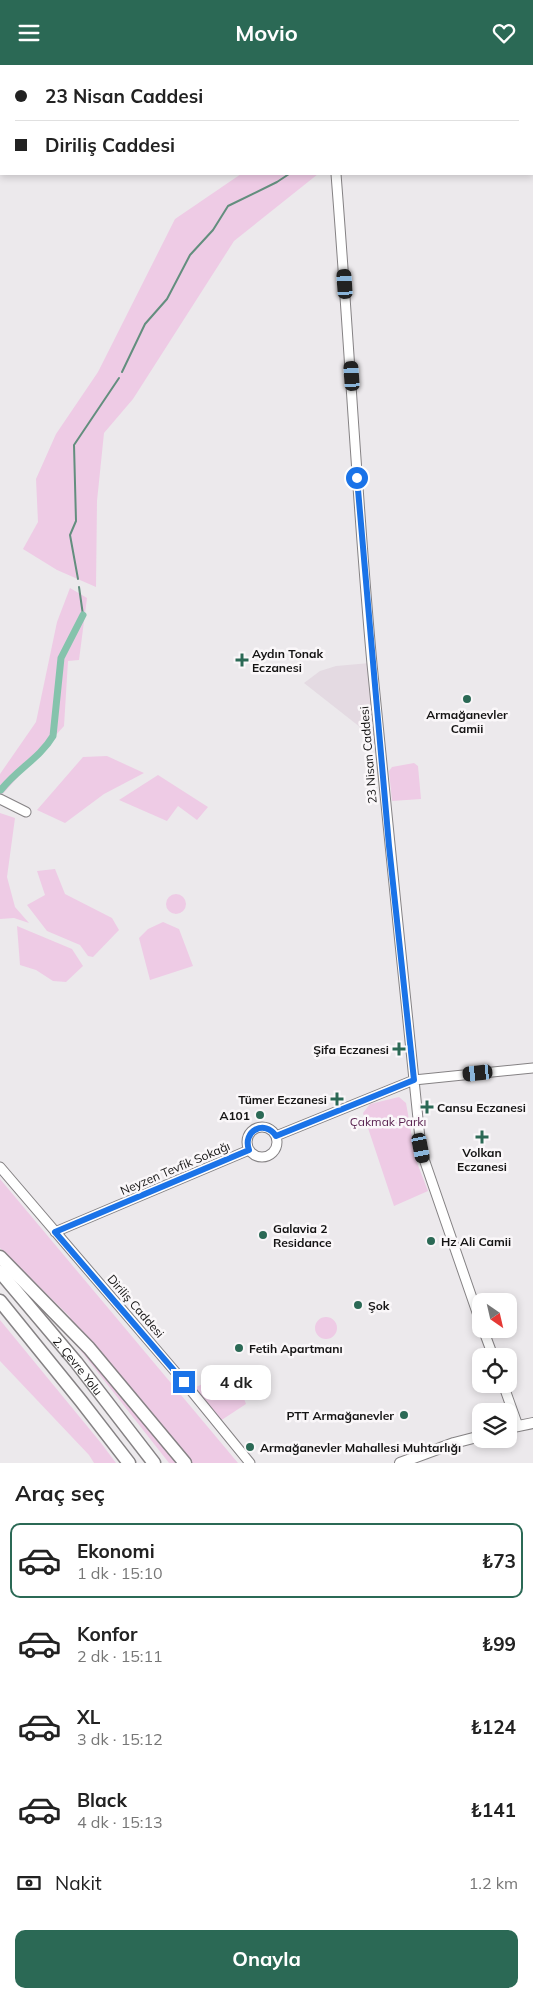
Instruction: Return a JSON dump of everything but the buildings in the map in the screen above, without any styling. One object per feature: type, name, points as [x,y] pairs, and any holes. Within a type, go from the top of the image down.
[{"type":"highway","points":[[0,1257],[89,1348],[185,1463]]},
{"type":"highway","name":"2. Çevre Yolu","points":[[0,1272],[76,1362],[154,1463]]},
{"type":"highway","name":"2. Çevre Yolu","points":[[0,1301],[129,1463]]},
{"type":"main road","points":[[517,1426],[533,1423]]},
{"type":"main road","points":[[400,1463],[472,1438]]},
{"type":"street","name":"23 Nisan Caddesi","points":[[336,175],[353,394],[357,478],[371,646],[389,846],[414,1080],[424,1159],[472,1297]]},
{"type":"street","points":[[0,799],[26,812]]},
{"type":"street","points":[[276,1136],[414,1080],[533,1068]]},
{"type":"street","points":[[266,1127],[274,1132],[276,1136],[277,1145],[269,1156],[260,1157],[249,1150],[249,1136],[256,1129],[266,1127]]},
{"type":"street","name":"Neyzen Tevfik Sokağı","points":[[55,1232],[249,1150]]},
{"type":"street","name":"Diriliş Caddesi","points":[[0,1167],[184,1382],[250,1463]]},
{"type":"shaded area","points":[[370,663],[379,751],[360,727],[304,683],[320,671],[336,666]]},
{"type":"green space","points":[[240,175],[317,175],[234,241],[133,399],[104,433],[97,501],[96,587],[57,570],[23,549],[38,522],[36,479],[56,434],[98,372],[175,219]]},
{"type":"green space","points":[[70,588],[87,598],[79,660],[68,661],[64,726],[0,797],[0,774],[36,722],[57,622]]},
{"type":"green space","points":[[107,756],[144,773],[104,794],[65,823],[37,810],[83,757]]},
{"type":"green space","points":[[414,763],[418,766],[421,799],[392,801],[389,771],[392,767]]},
{"type":"green space","points":[[158,775],[208,807],[197,820],[178,806],[167,821],[119,800]]},
{"type":"green space","points":[[0,813],[15,818],[7,877],[15,907],[29,923],[14,918],[0,919]]},
{"type":"green space","points":[[55,869],[65,894],[112,918],[119,930],[93,957],[88,956],[80,945],[47,931],[27,905],[45,895],[37,871]]},
{"type":"green space","points":[[176,894],[183,897],[186,904],[183,911],[176,914],[169,911],[166,904],[169,897]]},
{"type":"green space","points":[[163,922],[179,929],[193,966],[150,980],[139,938],[148,929]]},
{"type":"green space","points":[[17,926],[72,949],[83,966],[66,982],[53,981],[36,970],[20,965]]},
{"type":"green space","name":"Çakmak Parkı","points":[[399,1097],[406,1103],[416,1160],[428,1191],[394,1206],[363,1113],[370,1104]]},
{"type":"green space","points":[[0,1179],[238,1463],[192,1463],[166,1435],[70,1317],[0,1248]]},
{"type":"green space","points":[[326,1317],[334,1320],[337,1328],[334,1336],[326,1339],[318,1336],[315,1328],[318,1320]]},
{"type":"green space","points":[[56,1319],[81,1347],[177,1463],[169,1463]]},
{"type":"green space","points":[[0,1320],[116,1463],[94,1463],[89,1455],[0,1361]]},
{"type":"green space","points":[[233,1369],[246,1404],[217,1423],[192,1389]]},
{"type":"waterway","points":[[122,372],[145,324],[167,299],[190,255],[213,230],[228,206],[288,175]]},
{"type":"waterway","points":[[78,579],[70,535],[76,521],[74,445],[119,378]]},
{"type":"waterway","points":[[79,587],[83,615]]},
{"type":"waterway","points":[[1,790],[42,751],[53,736],[61,658],[83,615]]},
{"type":"place","name":"Aydın Tonak Eczanesi","points":[[242,660]]},
{"type":"place","name":"Armağanevler Camii","points":[[467,699]]},
{"type":"place","name":"Şifa Eczanesi","points":[[399,1049]]},
{"type":"place","name":"Tümer Eczanesi","points":[[337,1099]]},
{"type":"place","name":"Cansu Eczanesi","points":[[427,1107]]},
{"type":"place","name":"A101","points":[[260,1115]]},
{"type":"place","name":"Volkan Eczanesi","points":[[482,1137]]},
{"type":"place","name":"Galavia 2 Residance","points":[[263,1235]]},
{"type":"place","name":"Hz Ali Camii","points":[[431,1241]]},
{"type":"place","name":"Şok","points":[[358,1305]]},
{"type":"place","name":"Fetih Apartmanı","points":[[239,1348]]},
{"type":"place","name":"PTT Armağanevler","points":[[404,1415]]},
{"type":"place","name":"Armağanevler Mahallesi Muhtarlığı","points":[[250,1447]]},
{"type":"route","points":[[184,1382],[55,1232],[249,1150],[247,1141],[249,1136],[260,1127],[270,1129],[276,1136],[414,1080],[389,846],[357,478]]}]
